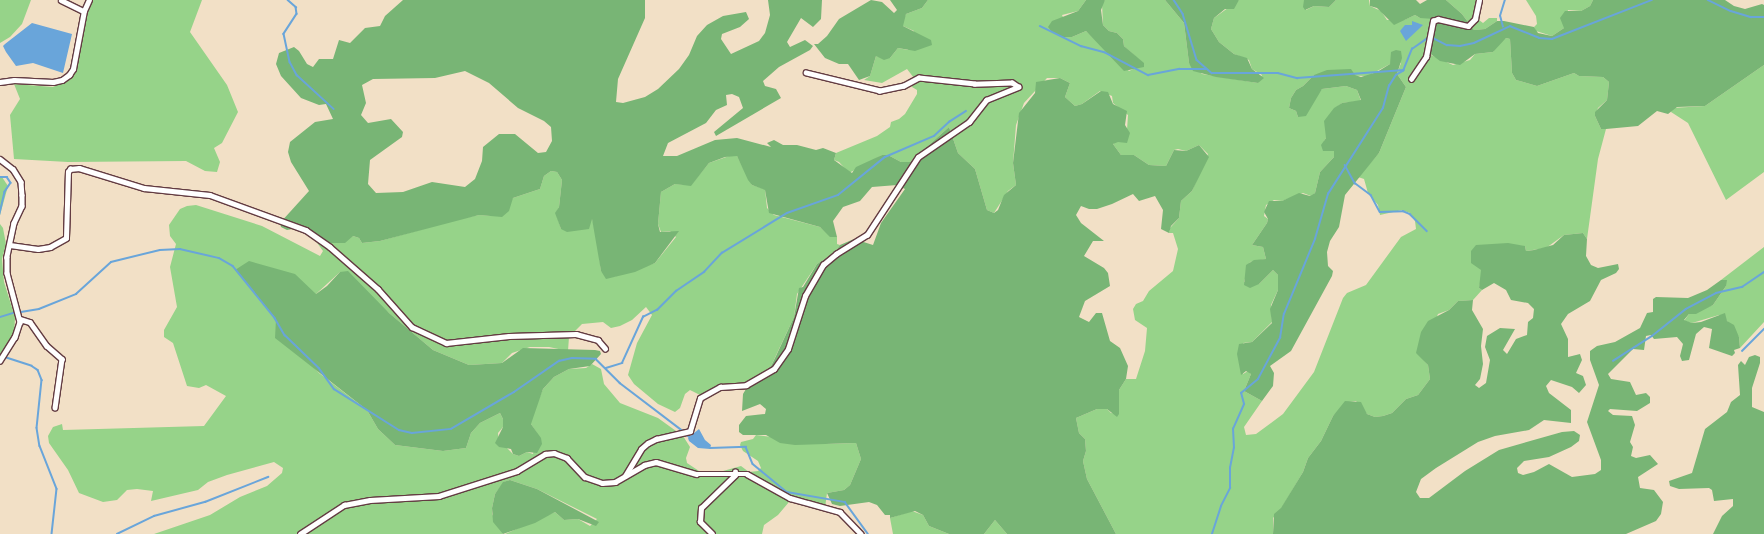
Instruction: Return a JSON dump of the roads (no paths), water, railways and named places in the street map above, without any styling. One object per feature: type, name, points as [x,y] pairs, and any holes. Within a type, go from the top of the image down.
[{"type":"street","points":[[61,0],[84,11]]},
{"type":"street","points":[[0,82],[14,80],[53,82],[62,80],[69,75],[77,52],[84,11],[89,0]]},
{"type":"street","points":[[1411,79],[1426,57],[1433,21],[1438,19],[1458,26],[1468,26],[1475,19],[1479,0]]},
{"type":"street","points":[[625,476],[641,449],[648,443],[656,439],[690,431],[700,398],[720,387],[746,385],[774,369],[788,349],[805,296],[823,265],[836,254],[867,235],[918,157],[969,122],[986,100],[1018,87],[1012,83],[975,84],[919,78],[904,86],[880,91],[806,73]]},
{"type":"street","points":[[0,159],[13,169],[21,182],[22,206],[14,223],[6,273],[20,319],[15,337],[2,358]]},
{"type":"street","points":[[10,245],[38,249],[50,247],[66,238],[68,172],[70,169],[78,168],[144,188],[210,195],[306,230],[330,247],[378,288],[412,327],[446,343],[509,336],[576,334],[598,340],[605,348]]},
{"type":"street","points":[[20,319],[30,322],[47,346],[62,359],[55,408]]},
{"type":"street","points":[[300,534],[344,505],[365,500],[439,496],[517,471],[550,453],[562,454],[585,477],[599,483],[612,483],[644,465],[656,462],[696,474],[735,472],[759,479],[790,498],[840,512],[861,534]]},
{"type":"street","points":[[712,534],[700,522],[701,508],[735,475],[735,472]]},
{"type":"water","points":[[1412,21],[1423,25],[1406,41],[1400,31],[1405,25],[1412,25]]},
{"type":"water","points":[[32,23],[72,34],[63,73],[33,63],[16,66],[6,52],[3,46]]},
{"type":"water","points":[[699,429],[705,440],[711,445],[710,449],[698,448],[689,441],[688,438]]},
{"type":"waterway","points":[[288,0],[296,7],[297,14],[284,34],[290,62],[297,75],[334,109]]},
{"type":"waterway","points":[[1174,0],[1183,14],[1197,60],[1212,73],[1278,73],[1297,78],[1404,70]]},
{"type":"waterway","points":[[1503,27],[1500,16],[1505,0]]},
{"type":"waterway","points":[[1431,37],[1447,45],[1460,46],[1474,43],[1510,26],[1539,38],[1552,39],[1652,0]]},
{"type":"waterway","points":[[1708,0],[1731,11],[1751,17],[1764,17]]},
{"type":"waterway","points":[[1040,26],[1081,46],[1104,52],[1148,75],[1179,69],[1206,69]]},
{"type":"waterway","points":[[1212,534],[1221,506],[1230,488],[1230,468],[1234,448],[1233,429],[1244,404],[1241,393],[1258,379],[1280,338],[1284,314],[1315,239],[1328,194],[1383,108],[1389,86],[1396,75],[1403,71],[1412,49],[1429,37]]},
{"type":"waterway","points":[[606,368],[622,363],[643,317],[657,310],[676,291],[704,272],[722,253],[787,213],[838,195],[885,157],[934,136],[949,122],[966,111]]},
{"type":"waterway","points":[[1345,165],[1355,183],[1371,195],[1380,212],[1403,211],[1410,214],[1427,231]]},
{"type":"waterway","points":[[0,177],[7,177],[11,183],[5,192],[0,214]]},
{"type":"waterway","points":[[21,312],[39,309],[76,294],[111,262],[160,250],[180,249],[219,258],[233,266],[275,318],[285,335],[319,368],[334,389],[399,430],[412,433],[451,429],[514,392],[559,361],[572,358],[596,359],[620,383],[683,431]]},
{"type":"waterway","points":[[1613,361],[1652,336],[1686,309],[1716,293],[1742,287],[1764,272]]},
{"type":"waterway","points":[[0,317],[16,312]]},
{"type":"waterway","points":[[1742,351],[1764,329]]},
{"type":"waterway","points":[[5,357],[32,366],[38,370],[42,380],[37,428],[40,446],[57,489],[52,534]]},
{"type":"waterway","points":[[687,435],[691,438]]},
{"type":"waterway","points":[[710,448],[746,447],[753,464],[787,492],[845,502],[868,534]]},
{"type":"waterway","points":[[117,534],[154,516],[205,502],[268,477]]}]
